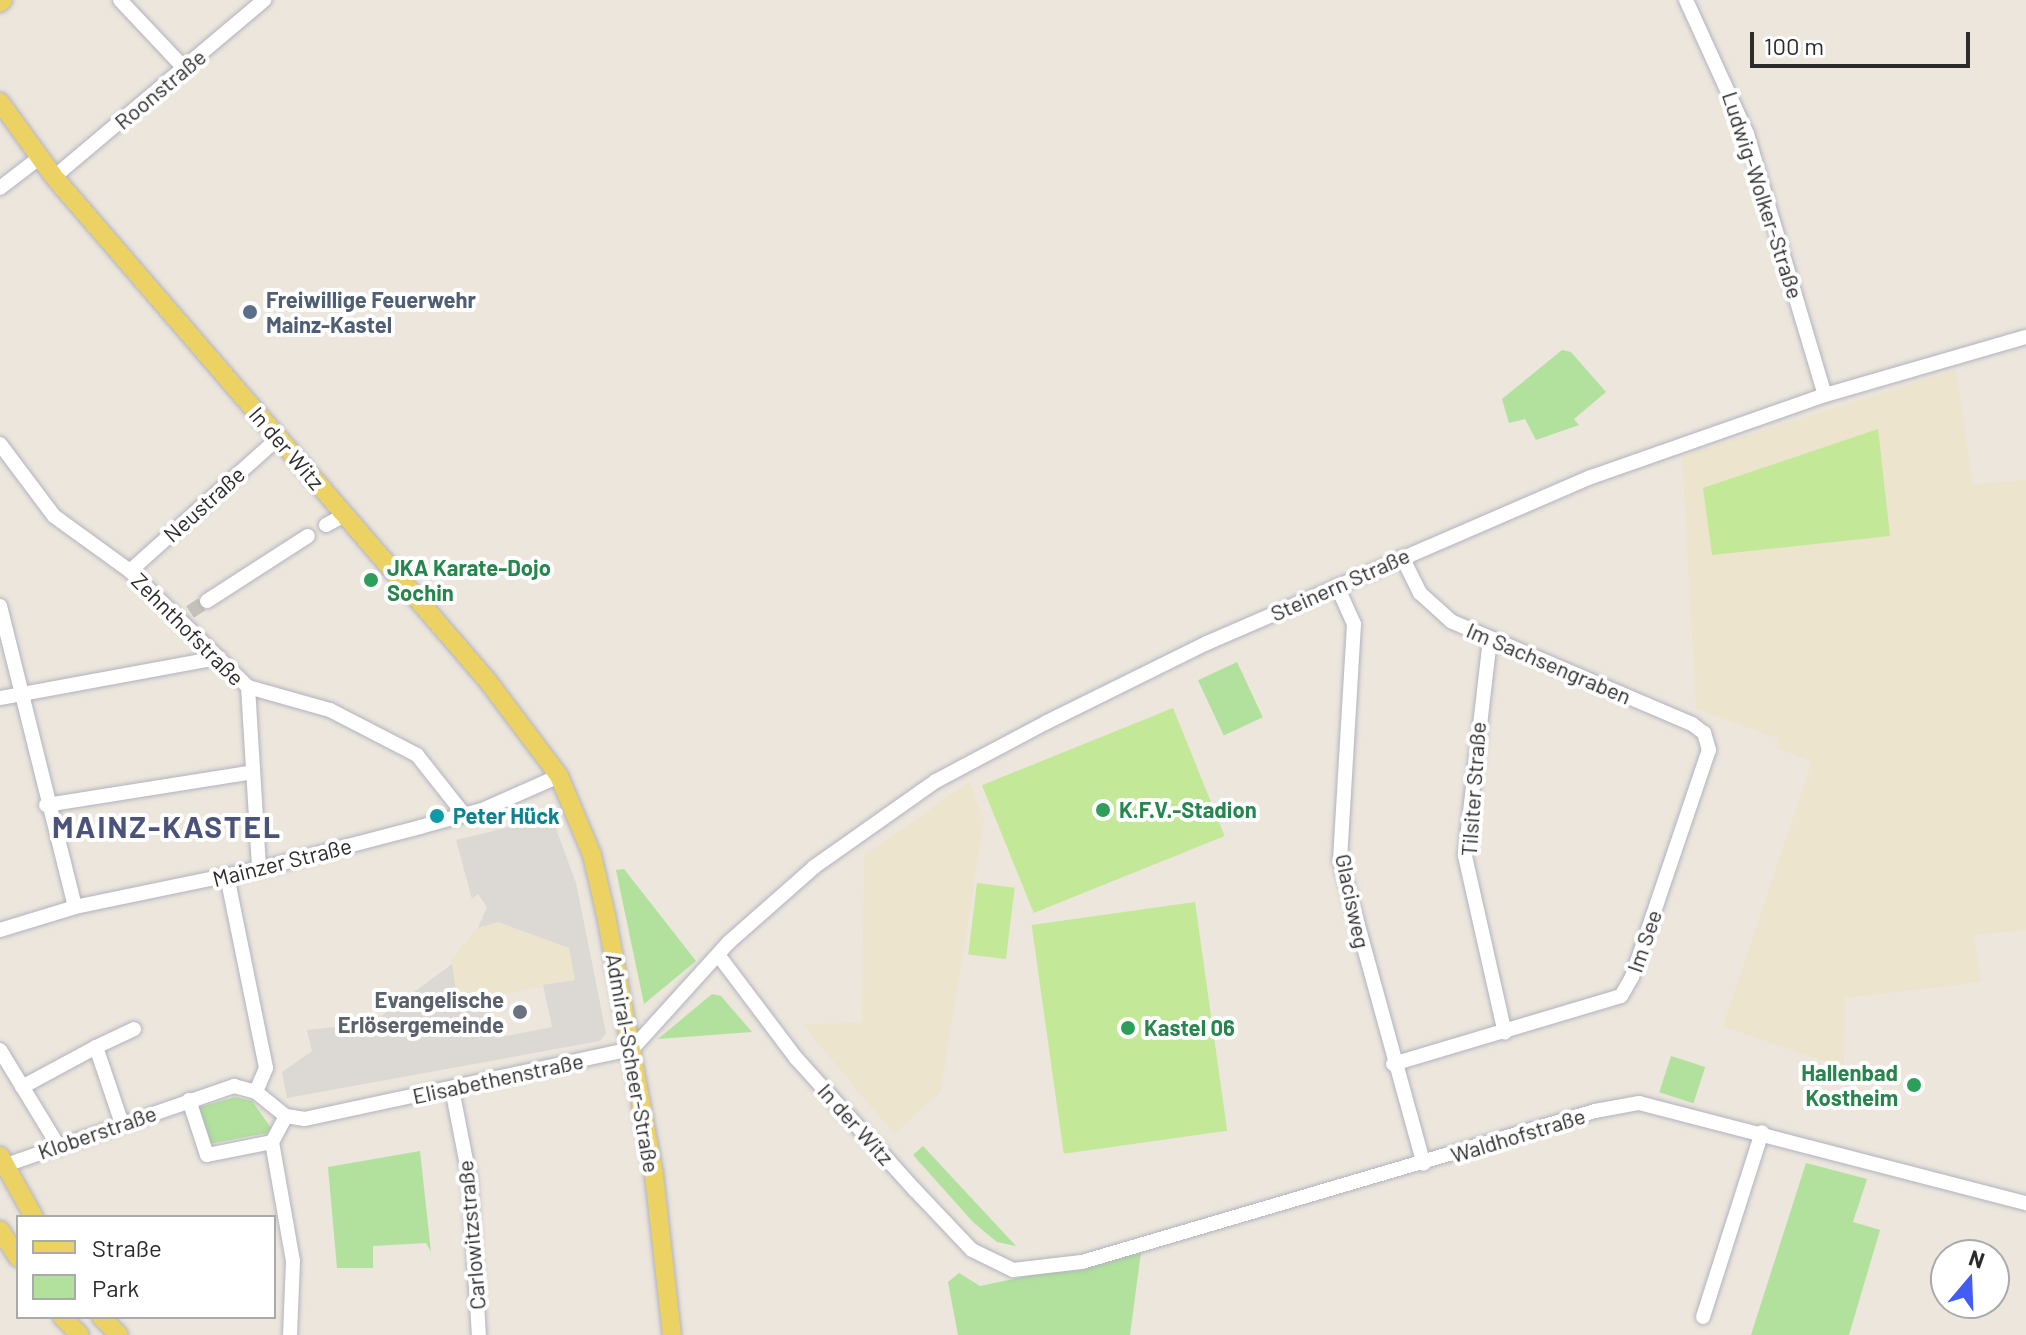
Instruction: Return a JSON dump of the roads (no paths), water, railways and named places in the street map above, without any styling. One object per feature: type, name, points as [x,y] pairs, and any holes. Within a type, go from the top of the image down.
[{"type":"main road","name":"In der Witz","points":[[0,102],[54,177],[513,711],[559,776],[569,796]]},
{"type":"main road","name":"Admiral-Scheer-Straße","points":[[569,796],[598,879],[632,1049],[672,1335]]},
{"type":"main road","points":[[2,1163],[33,1215]]},
{"type":"main road","points":[[0,1230],[16,1255]]},
{"type":"main road","points":[[64,1319],[80,1335]]},
{"type":"main road","points":[[103,1319],[119,1335]]},
{"type":"street","points":[[120,0],[185,69]]},
{"type":"street","name":"Roonstraße","points":[[54,177],[264,0]]},
{"type":"street","name":"Ludwig-Wolker-Straße","points":[[1686,0],[1747,134],[1825,395]]},
{"type":"street","points":[[0,188],[39,158]]},
{"type":"street","name":"Steinern Straße","points":[[719,956],[814,867],[936,781],[1207,643],[1618,467],[1825,395],[2026,337]]},
{"type":"street","name":"Neustraße","points":[[130,571],[278,438]]},
{"type":"street","name":"Zehnthofstraße","points":[[0,444],[54,516],[186,615],[219,658],[248,687],[249,773],[259,869]]},
{"type":"street","points":[[326,525],[345,515]]},
{"type":"street","points":[[207,601],[308,536]]},
{"type":"street","name":"Im Sachsengraben","points":[[1402,557],[1430,605],[1490,639],[1692,724],[1704,733],[1709,750]]},
{"type":"street","name":"Glacisweg","points":[[1337,586],[1354,624],[1340,860],[1393,1064],[1424,1164]]},
{"type":"street","points":[[0,606],[24,694],[46,805],[75,907]]},
{"type":"street","name":"Tilsiter Straße","points":[[1490,639],[1465,856],[1505,1033]]},
{"type":"street","points":[[0,698],[219,658]]},
{"type":"street","points":[[248,687],[330,710],[417,755],[462,812]]},
{"type":"street","name":"Im See","points":[[1393,1064],[1614,999],[1628,987],[1709,750]]},
{"type":"street","points":[[46,805],[249,773]]},
{"type":"street","name":"Mainzer Straße","points":[[0,930],[75,907],[259,869],[462,812],[482,810],[559,776]]},
{"type":"street","points":[[227,876],[266,1068],[256,1092],[286,1116],[272,1142],[293,1261],[290,1335]]},
{"type":"street","points":[[632,1049],[719,956]]},
{"type":"street","name":"In der Witz","points":[[719,956],[796,1058],[915,1190],[972,1250],[1013,1270]]},
{"type":"street","points":[[22,1087],[134,1029]]},
{"type":"street","points":[[96,1047],[122,1124]]},
{"type":"street","name":"Elisabethenstraße","points":[[286,1116],[305,1119],[632,1049]]},
{"type":"street","points":[[0,1050],[59,1147]]},
{"type":"street","name":"Kloberstraße","points":[[2,1163],[59,1147],[234,1086],[256,1092]]},
{"type":"street","name":"Carlowitzstraße","points":[[452,1089],[470,1181],[479,1335]]},
{"type":"street","points":[[189,1100],[207,1155],[272,1142]]},
{"type":"street","name":"Waldhofstraße","points":[[1013,1270],[1082,1262],[1424,1164],[1595,1111],[1639,1103],[1762,1132],[2026,1203]]},
{"type":"street","points":[[1703,1317],[1762,1132]]},
{"type":"tunnel","points":[[190,612],[207,601]]},
{"type":"place","name":"Freiwillige Feuerwehr Mainz-Kastel","points":[[250,312]]},
{"type":"place","name":"JKA Karate-Dojo Sochin","points":[[371,580]]},
{"type":"place","name":"K.F.V.-Stadion","points":[[1103,810]]},
{"type":"place","name":"Peter Hück","points":[[437,816]]},
{"type":"place","name":"Evangelische Erlösergemeinde","points":[[520,1012]]},
{"type":"place","name":"Kastel 06","points":[[1128,1028]]},
{"type":"place","name":"Hallenbad Kostheim","points":[[1914,1085]]},
{"type":"district","name":"MAINZ-KASTEL","points":[[167,826]]}]
